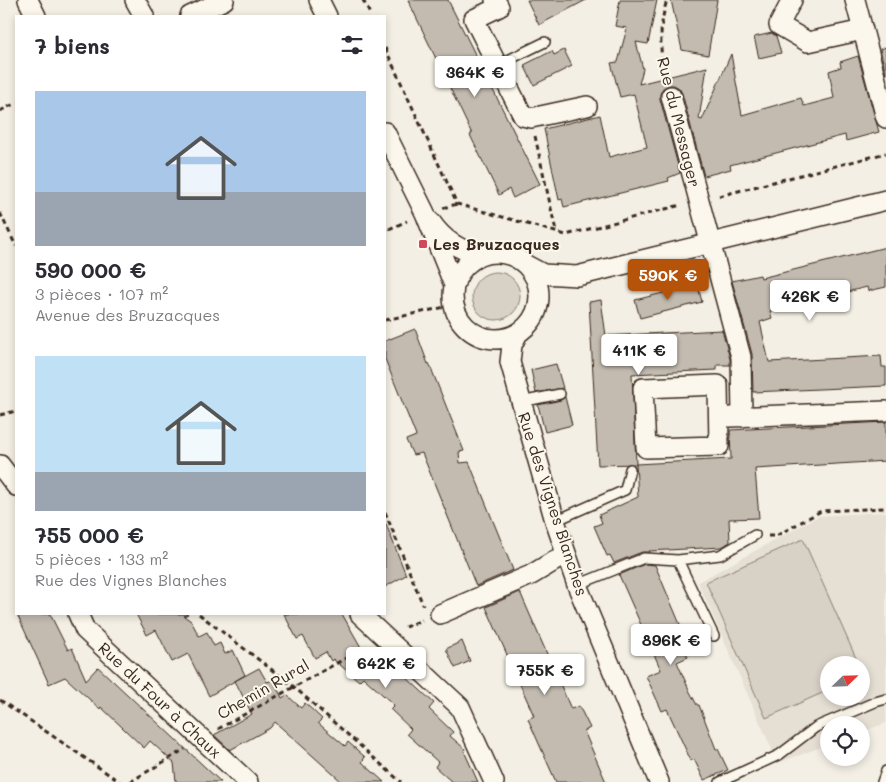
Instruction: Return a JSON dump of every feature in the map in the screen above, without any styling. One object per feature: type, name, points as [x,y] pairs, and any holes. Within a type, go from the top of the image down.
[{"type":"street","points":[[28,0],[36,15]]},
{"type":"street","points":[[135,0],[143,15]]},
{"type":"street","points":[[192,15],[224,0]]},
{"type":"street","points":[[319,0],[326,15]]},
{"type":"street","points":[[792,0],[779,25],[808,42],[864,30]]},
{"type":"street","points":[[855,0],[886,118]]},
{"type":"street","points":[[502,2],[474,18],[523,116],[530,118],[587,106]]},
{"type":"street","name":"Rue du Messager","points":[[671,96],[741,357],[742,417]]},
{"type":"street","points":[[386,134],[425,213],[454,285]]},
{"type":"street","points":[[538,306],[554,290],[577,276],[886,200]]},
{"type":"street","points":[[425,213],[434,226],[448,240],[463,249],[481,256]]},
{"type":"street","points":[[526,265],[537,282],[539,292],[538,306],[532,321],[525,329],[517,334],[497,340],[487,339],[469,330],[462,324],[453,305],[452,295],[457,276],[463,267],[472,260],[488,253],[502,253],[515,257],[543,274],[577,276]]},
{"type":"street","name":"Rue des Vignes Blanches","points":[[510,362],[512,345],[517,334]]},
{"type":"street","name":"Rue des Vignes Blanches","points":[[497,340],[510,362],[555,521],[577,585],[659,782]]},
{"type":"street","points":[[718,385],[719,416],[719,446],[646,448],[643,388],[718,385]]},
{"type":"street","points":[[719,416],[742,417],[886,411]]},
{"type":"street","points":[[0,465],[15,485]]},
{"type":"street","points":[[433,613],[530,575],[566,554]]},
{"type":"street","name":"Rue du Four à Chaux","points":[[78,615],[86,630],[248,782]]},
{"type":"street","points":[[361,615],[460,707],[494,782]]},
{"type":"lane","points":[[498,65],[545,42]]},
{"type":"lane","points":[[521,402],[560,394]]},
{"type":"lane","points":[[555,521],[626,490],[630,469]]},
{"type":"lane","points":[[577,585],[644,558],[678,560],[720,555],[755,535]]},
{"type":"lane","points":[[678,560],[714,636]]},
{"type":"lane","points":[[720,782],[779,755],[816,727],[886,699]]},
{"type":"lane","points":[[882,782],[886,771]]},
{"type":"path","points":[[363,0],[370,15]]},
{"type":"path","name":"Rue du Messager","points":[[666,0],[660,42],[661,58],[671,96]]},
{"type":"path","points":[[386,50],[457,204],[566,234],[886,153]]},
{"type":"path","points":[[0,110],[15,103]]},
{"type":"path","points":[[530,118],[556,231]]},
{"type":"path","points":[[0,213],[15,244]]},
{"type":"path","points":[[386,320],[453,305]]},
{"type":"path","points":[[0,415],[15,411]]},
{"type":"path","points":[[755,535],[776,536],[821,511],[886,508]]},
{"type":"path","points":[[386,514],[433,613]]},
{"type":"path","points":[[200,615],[293,686],[401,782]]},
{"type":"path","name":"Chemin Rural","points":[[130,782],[293,686],[384,636]]},
{"type":"path","points":[[0,700],[120,782]]},
{"type":"shaded area","points":[[496,272],[505,274],[513,279],[518,287],[520,296],[518,305],[513,313],[505,318],[496,320],[487,318],[479,313],[474,305],[472,296],[474,287],[479,279],[487,274]]},
{"type":"shaded area","points":[[886,512],[886,723],[870,729],[870,716],[820,716],[820,747],[778,763],[698,582],[819,516]]},
{"type":"shaded area","points":[[803,539],[855,656],[820,656],[820,694],[766,718],[706,582]]},
{"type":"building","points":[[408,0],[448,0],[540,184],[513,198],[509,189],[499,195]]},
{"type":"building","points":[[527,0],[586,0],[539,25]]},
{"type":"building","points":[[620,0],[657,0],[648,44],[636,42],[643,69],[639,84],[707,67],[699,119],[702,120],[731,54],[742,115],[801,98],[804,106],[834,98],[829,71],[841,67],[840,62],[858,56],[879,132],[846,141],[845,135],[730,165],[731,169],[704,176],[682,93],[679,88],[669,85],[663,88],[660,99],[680,173],[668,178],[669,181],[564,207],[562,199],[559,200],[544,129],[600,115],[609,157],[647,147],[634,94],[620,97],[611,63],[618,62],[627,28],[615,26]]},
{"type":"building","points":[[671,0],[717,0],[708,55],[682,50]]},
{"type":"building","points":[[772,33],[776,36],[781,53],[759,58],[754,37]]},
{"type":"building","points":[[886,47],[886,74],[880,49]]},
{"type":"building","points":[[564,50],[572,66],[534,85],[524,65],[552,51],[554,55]]},
{"type":"building","points":[[886,247],[886,287],[868,291],[867,287],[770,311],[772,318],[760,322],[769,362],[881,356],[882,367],[886,367],[886,386],[753,392],[752,354],[732,281],[760,275],[761,278]]},
{"type":"building","points":[[691,286],[698,286],[702,302],[640,318],[635,300]]},
{"type":"building","points":[[601,300],[606,336],[722,330],[730,359],[730,365],[717,365],[717,370],[632,374],[636,464],[598,465],[589,302]]},
{"type":"building","points":[[415,329],[464,451],[459,452],[460,463],[469,462],[513,570],[476,586],[422,453],[413,455],[406,440],[416,436],[386,361],[386,341]]},
{"type":"building","points":[[556,364],[563,388],[536,393],[531,370]]},
{"type":"building","points":[[565,397],[572,425],[545,432],[538,405],[561,400]]},
{"type":"building","points":[[886,422],[886,461],[755,469],[759,518],[729,519],[730,542],[722,547],[642,552],[614,563],[610,555],[607,556],[594,526],[602,523],[599,515],[638,497],[636,464],[731,459],[730,430]]},
{"type":"building","points":[[386,524],[406,575],[386,586]]},
{"type":"building","points":[[645,564],[655,565],[690,648],[685,650],[688,657],[677,662],[690,692],[697,705],[699,705],[716,749],[718,749],[728,770],[704,780],[694,759],[691,761],[667,709],[662,711],[646,676],[661,670],[619,575]]},
{"type":"building","points":[[520,592],[571,709],[579,706],[590,728],[584,731],[606,782],[556,782],[528,719],[534,716],[486,607]]},
{"type":"building","points":[[17,615],[50,615],[68,650],[72,648],[86,680],[98,667],[221,782],[176,782],[174,763],[150,741],[144,748],[101,707],[100,709],[65,677],[49,684]]},
{"type":"building","points":[[137,615],[186,615],[184,616],[191,621],[199,636],[207,632],[214,646],[220,643],[225,654],[233,650],[245,675],[209,696],[188,654],[172,662],[156,630],[147,635]]},
{"type":"building","points":[[285,615],[343,615],[366,656],[373,648],[387,661],[390,658],[408,674],[406,677],[434,703],[429,709],[453,732],[450,736],[465,749],[464,751],[478,782],[452,782],[435,767],[438,762],[407,734],[411,729],[390,709],[394,705],[363,677],[359,681],[333,659],[331,661],[326,652],[315,658],[303,636],[297,639]]},
{"type":"building","points":[[462,641],[470,661],[455,668],[446,649]]},
{"type":"building","points":[[259,668],[267,682],[273,680],[282,698],[287,695],[301,708],[305,703],[322,719],[318,723],[345,746],[348,742],[365,757],[362,762],[384,782],[342,782],[275,722],[270,728],[230,750],[214,735],[252,714],[235,681]]},
{"type":"place","name":"Les Bruzacques","points":[[423,244]]}]
